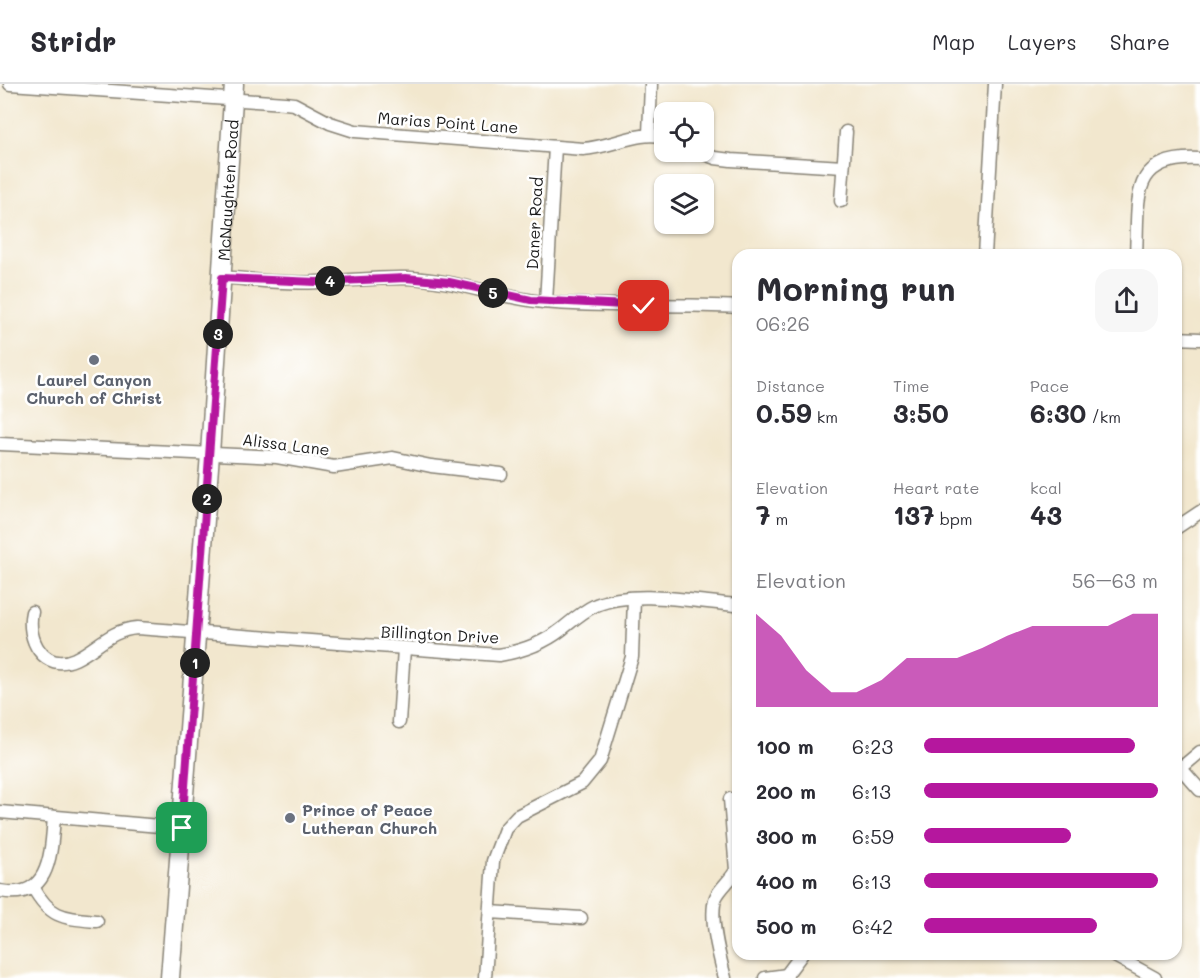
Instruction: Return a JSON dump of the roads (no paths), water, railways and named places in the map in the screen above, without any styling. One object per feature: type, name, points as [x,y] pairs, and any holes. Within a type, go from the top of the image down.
[{"type":"street","name":"Marias Point Lane","points":[[10,84],[234,92],[294,104],[330,123],[356,131],[555,147],[597,148],[649,134],[654,135]]},
{"type":"street","points":[[649,134],[651,84]]},
{"type":"street","points":[[985,249],[995,84]]},
{"type":"street","name":"McNaughten Road","points":[[170,978],[210,454],[234,92]]},
{"type":"street","points":[[841,201],[846,132]]},
{"type":"street","name":"Daner Road","points":[[546,302],[555,147]]},
{"type":"street","points":[[714,158],[843,166]]},
{"type":"street","points":[[1136,249],[1140,192],[1146,175],[1159,163],[1176,158],[1200,159]]},
{"type":"street","points":[[222,278],[316,282],[388,278],[424,279],[546,302],[614,306],[732,307]]},
{"type":"street","points":[[1182,338],[1200,339]]},
{"type":"street","name":"Alissa Lane","points":[[0,444],[277,457],[334,467],[393,458],[431,466],[501,474]]},
{"type":"street","points":[[1182,524],[1200,512]]},
{"type":"street","points":[[485,978],[493,861],[505,829],[532,807],[582,783],[600,761],[632,657],[634,598]]},
{"type":"street","name":"Billington Drive","points":[[32,612],[30,628],[34,646],[41,655],[60,661],[76,658],[108,636],[128,629],[197,632],[404,649],[488,654],[513,653],[542,643],[581,613],[598,605],[634,598],[732,605]]},
{"type":"street","points":[[399,722],[404,649]]},
{"type":"street","points":[[1182,763],[1200,752]]},
{"type":"street","points":[[1182,770],[1200,790]]},
{"type":"street","points":[[730,799],[732,818]]},
{"type":"street","points":[[0,812],[182,828]]},
{"type":"street","points":[[0,891],[8,892],[33,887],[42,878],[48,866],[54,816]]},
{"type":"street","points":[[725,978],[718,950],[714,909],[716,898],[732,878]]},
{"type":"street","points":[[33,887],[42,902],[56,914],[66,918],[97,921]]},
{"type":"street","points":[[490,912],[582,918]]},
{"type":"street","points":[[765,978],[785,976],[797,960]]},
{"type":"street","points":[[1122,960],[1155,978]]},
{"type":"place","name":"Laurel Canyon Church of Christ","points":[[94,360]]},
{"type":"place","name":"Prince of Peace Lutheran Church","points":[[290,818]]}]
